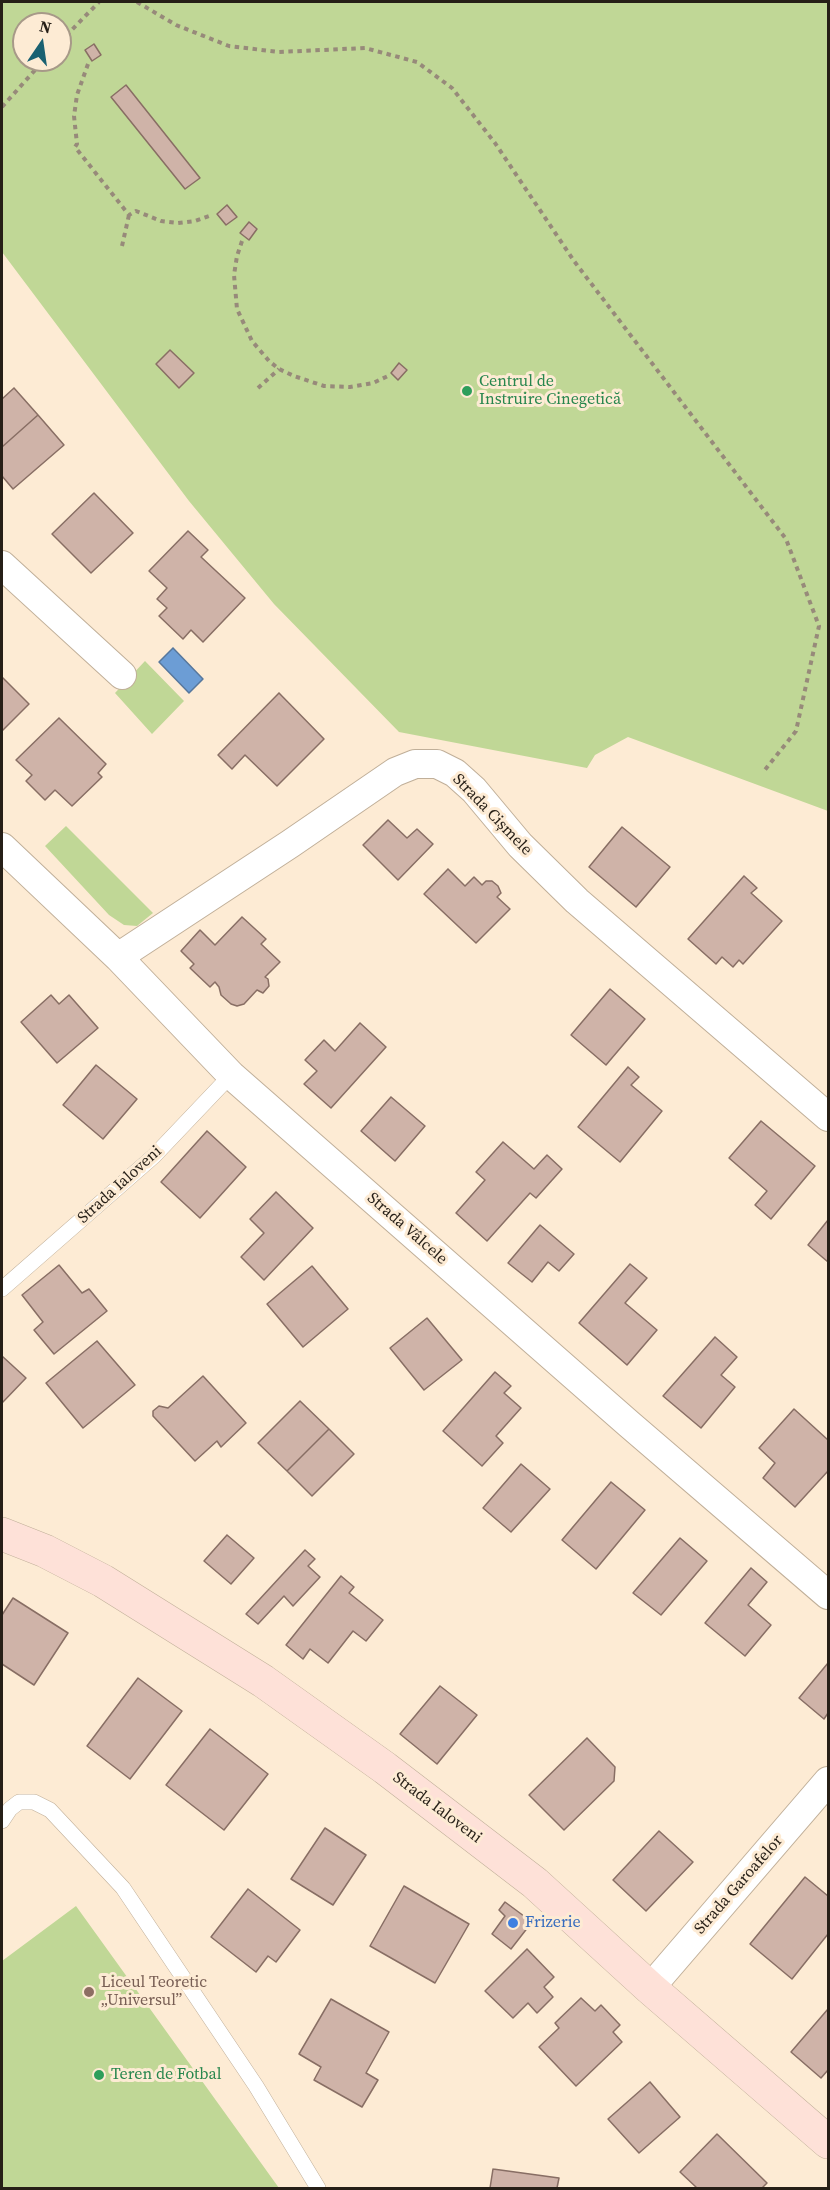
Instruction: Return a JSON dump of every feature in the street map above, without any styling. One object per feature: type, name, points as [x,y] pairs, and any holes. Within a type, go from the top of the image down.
[{"type":"street","points":[[2,566],[123,675]]},
{"type":"street","name":"Strada Cișmele","points":[[118,957],[395,772],[415,764],[436,764],[455,773],[474,790],[520,845],[577,901],[828,1118]]},
{"type":"street","name":"Strada Vâlcele","points":[[2,847],[118,957],[231,1075],[828,1595]]},
{"type":"street","name":"Strada Ialoveni","points":[[2,1534],[84,1570],[263,1681],[385,1768],[535,1883],[650,1988],[828,2142]]},
{"type":"street","name":"Strada Garoafelor","points":[[650,1988],[828,1781]]},
{"type":"lane","name":"Strada Ialoveni","points":[[2,1289],[154,1156],[231,1075]]},
{"type":"lane","points":[[2,1821],[10,1809],[20,1802],[33,1802],[50,1810],[123,1888],[256,2086],[318,2188]]},
{"type":"path","points":[[72,30],[99,2]]},
{"type":"path","points":[[137,2],[176,25],[229,46],[279,52],[365,48],[417,62],[452,88],[495,143],[573,261],[786,539],[819,626],[796,731],[764,771]]},
{"type":"path","points":[[88,64],[77,95],[74,116],[77,144],[75,147],[129,215]]},
{"type":"path","points":[[2,107],[33,72]]},
{"type":"path","points":[[122,246],[129,215],[136,211],[161,221],[178,222],[195,221],[213,215]]},
{"type":"path","points":[[242,241],[234,275],[237,309],[252,341],[269,361],[279,369],[324,386],[350,387],[373,383],[388,376]]},
{"type":"path","points":[[258,388],[279,369]]},
{"type":"green space","name":"Centrul de Instruire Cinegetică","points":[[2,2],[828,2],[828,811],[628,737],[595,755],[587,768],[399,732],[274,604],[189,501],[2,252]]},
{"type":"green space","points":[[145,661],[184,701],[152,734],[115,693]]},
{"type":"green space","points":[[66,826],[153,913],[137,926],[124,925],[109,915],[45,846]]},
{"type":"green space","name":"Teren de Fotbal","points":[[76,1906],[279,2188],[2,2188],[2,1961]]},
{"type":"water","points":[[173,648],[203,679],[189,693],[159,662]]},
{"type":"building","points":[[94,44],[101,55],[92,61],[85,50]]},
{"type":"building","points":[[126,85],[200,178],[185,189],[111,97]]},
{"type":"building","points":[[227,205],[237,217],[226,225],[217,214]]},
{"type":"building","points":[[249,222],[257,229],[249,240],[240,233]]},
{"type":"building","points":[[170,350],[194,373],[179,388],[156,364]]},
{"type":"building","points":[[399,363],[407,370],[398,380],[391,373]]},
{"type":"building","points":[[14,388],[38,415],[2,447],[2,399]]},
{"type":"building","points":[[38,415],[64,445],[13,489],[2,476],[2,447]]},
{"type":"building","points":[[94,493],[133,533],[91,573],[52,534]]},
{"type":"building","points":[[188,531],[208,550],[201,557],[245,598],[203,642],[191,630],[183,639],[159,616],[167,608],[157,599],[167,588],[149,571]]},
{"type":"building","points":[[2,677],[29,704],[2,731]]},
{"type":"building","points":[[279,693],[324,739],[277,786],[245,755],[232,769],[218,755]]},
{"type":"building","points":[[59,718],[106,764],[98,773],[102,777],[72,806],[55,790],[45,800],[26,781],[32,775],[16,760]]},
{"type":"building","points":[[388,820],[407,838],[417,829],[433,844],[398,880],[363,845]]},
{"type":"building","points":[[622,827],[670,867],[636,907],[589,867]]},
{"type":"building","points":[[448,869],[465,886],[474,877],[482,885],[486,881],[492,881],[501,893],[497,897],[510,909],[476,943],[424,894]]},
{"type":"building","points":[[744,876],[757,888],[751,893],[782,921],[743,964],[739,960],[733,967],[722,957],[716,964],[688,939]]},
{"type":"building","points":[[242,917],[266,939],[261,944],[280,962],[265,977],[268,979],[269,986],[263,993],[257,990],[244,1004],[237,1006],[221,995],[215,982],[210,987],[190,968],[194,964],[181,951],[200,930],[215,945]]},
{"type":"building","points":[[610,989],[645,1019],[606,1065],[571,1035]]},
{"type":"building","points":[[51,995],[59,1004],[69,995],[98,1028],[57,1063],[21,1022]]},
{"type":"building","points":[[360,1023],[386,1047],[331,1108],[304,1084],[317,1071],[305,1060],[324,1040],[335,1051]]},
{"type":"building","points":[[96,1065],[137,1099],[103,1139],[63,1105]]},
{"type":"building","points":[[628,1067],[639,1077],[631,1085],[662,1111],[620,1162],[578,1127]]},
{"type":"building","points":[[391,1097],[425,1126],[395,1161],[361,1131]]},
{"type":"building","points":[[761,1121],[815,1166],[771,1219],[755,1205],[767,1191],[729,1158]]},
{"type":"building","points":[[207,1131],[246,1167],[200,1218],[161,1182]]},
{"type":"building","points":[[503,1142],[534,1169],[547,1155],[562,1169],[536,1198],[530,1193],[487,1241],[456,1213],[485,1180],[476,1172]]},
{"type":"building","points":[[276,1192],[313,1228],[264,1280],[241,1257],[264,1233],[250,1219]]},
{"type":"building","points":[[828,1220],[828,1262],[808,1245]]},
{"type":"building","points":[[540,1225],[574,1254],[559,1271],[548,1262],[532,1282],[508,1263]]},
{"type":"building","points":[[630,1264],[647,1278],[625,1303],[657,1330],[627,1365],[579,1323]]},
{"type":"building","points":[[59,1265],[82,1293],[89,1289],[107,1311],[54,1354],[34,1330],[43,1322],[22,1295]]},
{"type":"building","points":[[312,1266],[348,1309],[303,1347],[267,1304]]},
{"type":"building","points":[[427,1318],[462,1360],[424,1390],[390,1348]]},
{"type":"building","points":[[715,1337],[737,1357],[721,1375],[735,1387],[701,1428],[663,1396]]},
{"type":"building","points":[[97,1341],[135,1385],[83,1428],[46,1383]]},
{"type":"building","points":[[2,1356],[26,1378],[2,1403]]},
{"type":"building","points":[[495,1372],[511,1386],[504,1393],[521,1408],[496,1436],[503,1443],[482,1466],[443,1431]]},
{"type":"building","points":[[203,1376],[246,1423],[221,1447],[217,1441],[195,1461],[153,1416],[153,1411],[159,1406],[168,1408]]},
{"type":"building","points":[[300,1401],[329,1429],[287,1471],[258,1443]]},
{"type":"building","points":[[794,1409],[828,1440],[828,1471],[795,1507],[763,1478],[775,1463],[759,1448]]},
{"type":"building","points":[[329,1429],[354,1454],[312,1496],[287,1471]]},
{"type":"building","points":[[521,1464],[550,1489],[511,1532],[483,1508]]},
{"type":"building","points":[[611,1482],[645,1510],[596,1569],[562,1540]]},
{"type":"building","points":[[227,1535],[254,1558],[231,1584],[204,1561]]},
{"type":"building","points":[[680,1538],[707,1561],[661,1615],[633,1593]]},
{"type":"building","points":[[305,1550],[315,1559],[308,1566],[320,1577],[293,1606],[284,1596],[258,1624],[246,1614]]},
{"type":"building","points":[[751,1568],[767,1582],[748,1605],[771,1625],[745,1656],[705,1623]]},
{"type":"building","points":[[341,1576],[354,1587],[349,1593],[383,1620],[366,1641],[353,1631],[328,1663],[310,1649],[303,1659],[286,1645]]},
{"type":"building","points":[[13,1598],[68,1633],[34,1685],[2,1664],[2,1615]]},
{"type":"building","points":[[828,1663],[828,1713],[824,1719],[799,1698]]},
{"type":"building","points":[[138,1678],[182,1711],[130,1779],[87,1746]]},
{"type":"building","points":[[440,1686],[477,1715],[437,1764],[400,1734]]},
{"type":"building","points":[[210,1729],[268,1774],[224,1830],[166,1785]]},
{"type":"building","points":[[587,1738],[615,1767],[614,1781],[564,1830],[529,1795]]},
{"type":"building","points":[[325,1828],[366,1855],[333,1905],[291,1879]]},
{"type":"building","points":[[659,1831],[693,1862],[646,1911],[613,1880]]},
{"type":"building","points":[[805,1877],[828,1896],[828,1934],[792,1979],[750,1944]]},
{"type":"building","points":[[404,1886],[469,1924],[435,1983],[370,1946]]},
{"type":"building","points":[[248,1889],[300,1930],[276,1962],[268,1956],[256,1972],[211,1937]]},
{"type":"building","points":[[505,1902],[532,1922],[511,1949],[492,1934],[505,1916],[499,1910]]},
{"type":"building","points":[[527,1949],[554,1977],[544,1987],[553,1997],[537,2013],[528,2003],[513,2018],[485,1991]]},
{"type":"building","points":[[581,1998],[595,2011],[601,2005],[620,2025],[613,2032],[622,2042],[576,2086],[539,2047],[559,2028],[555,2023]]},
{"type":"building","points":[[331,1999],[389,2032],[366,2073],[378,2080],[362,2107],[314,2080],[321,2067],[299,2054]]},
{"type":"building","points":[[828,2009],[828,2070],[821,2078],[791,2052]]},
{"type":"building","points":[[650,2082],[680,2117],[639,2153],[608,2119]]},
{"type":"building","points":[[717,2134],[767,2183],[762,2188],[697,2188],[680,2172]]},
{"type":"building","points":[[493,2169],[559,2178],[557,2188],[490,2188]]},
{"type":"place","name":"Centrul de Instruire Cinegetică","points":[[467,391]]},
{"type":"place","name":"Frizerie","points":[[513,1923]]},
{"type":"place","name":"Liceul Teoretic „Universul”","points":[[89,1992]]},
{"type":"place","name":"Teren de Fotbal","points":[[99,2075]]}]
